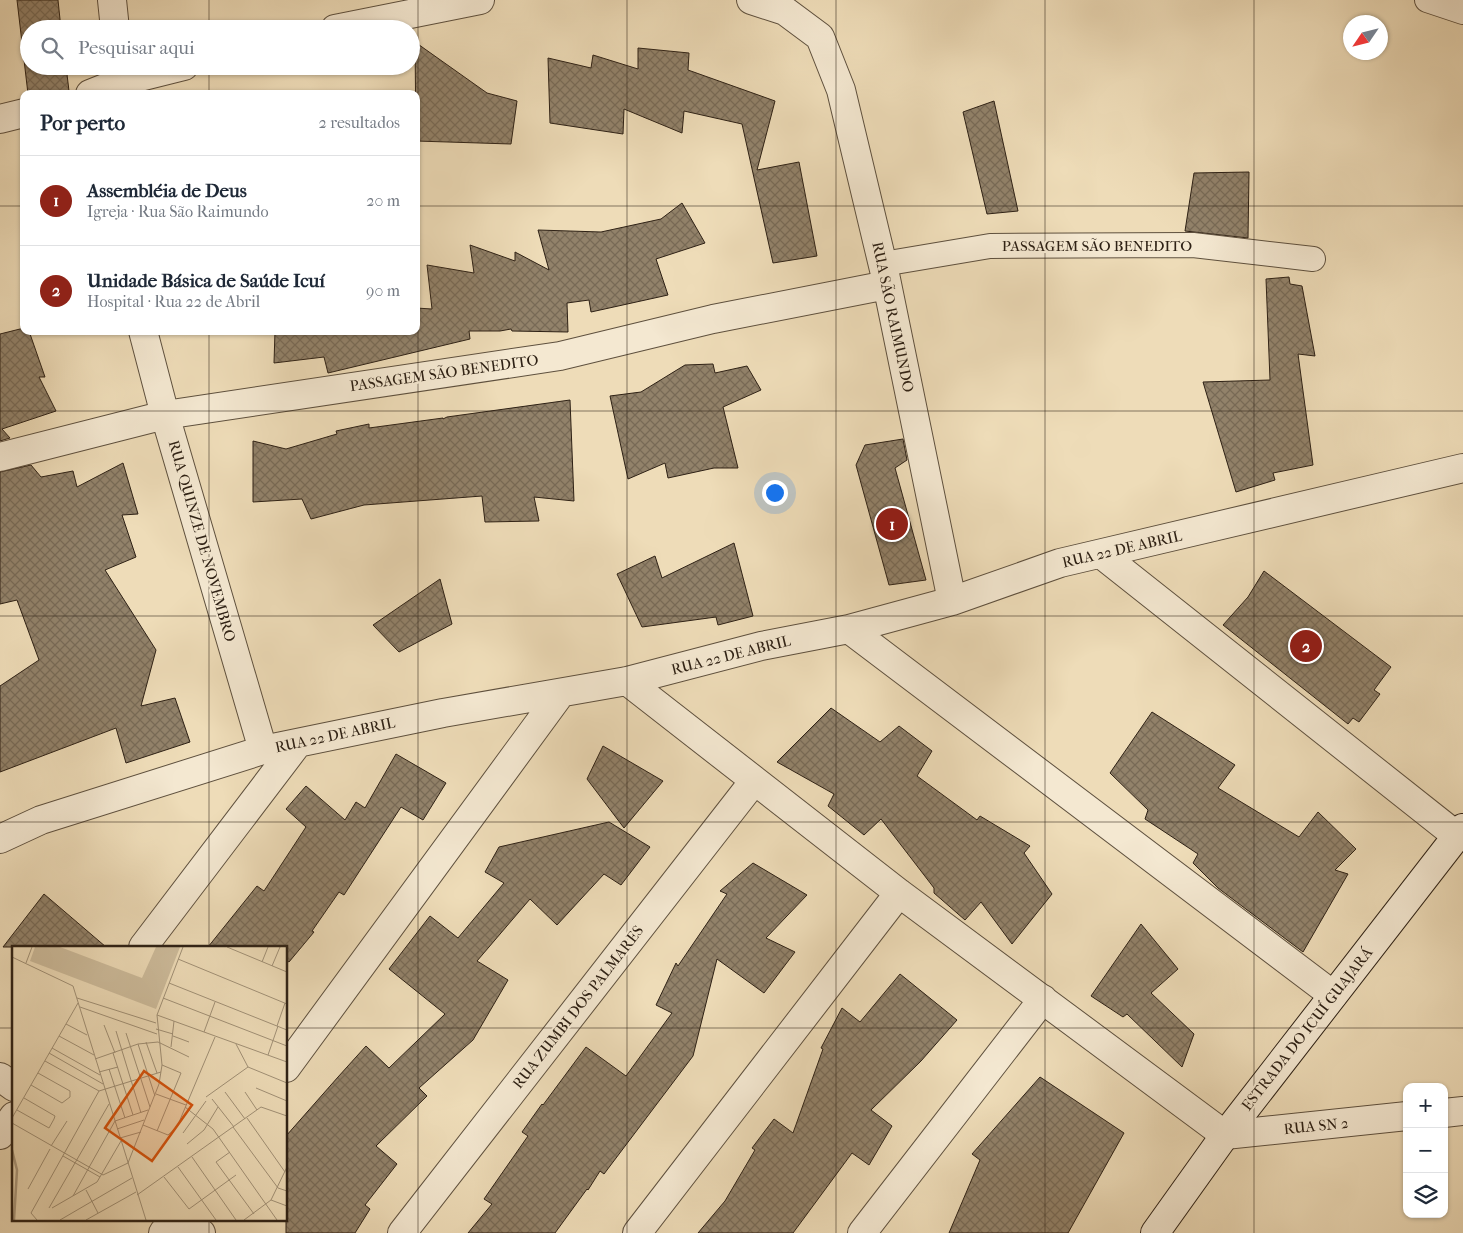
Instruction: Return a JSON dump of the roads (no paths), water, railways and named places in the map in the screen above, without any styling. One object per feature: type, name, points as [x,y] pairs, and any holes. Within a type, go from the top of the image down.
[{"type":"street","points":[[112,0],[114,20]]},
{"type":"street","points":[[381,20],[480,0]]},
{"type":"street","name":"RUA SÃO RAIMUNDO","points":[[751,0],[785,11],[820,38],[841,90],[885,275],[952,600]]},
{"type":"street","points":[[96,90],[118,75]]},
{"type":"street","points":[[0,119],[20,114]]},
{"type":"street","name":"PASSAGEM SÃO BENEDITO","points":[[0,457],[165,415],[560,356],[885,275]]},
{"type":"street","name":"RUA QUINZE DE NOVEMBRO","points":[[144,335],[165,415],[263,750]]},
{"type":"street","name":"RUA 22 DE ABRIL","points":[[0,839],[41,820],[263,750],[443,713],[627,681],[761,646],[849,629],[952,600],[1060,563],[1463,468]]},
{"type":"street","points":[[1100,554],[1460,832]]},
{"type":"street","points":[[849,629],[1333,995]]},
{"type":"street","points":[[627,681],[899,893],[1225,1135]]},
{"type":"street","points":[[288,1065],[561,693]]},
{"type":"street","points":[[144,946],[298,743]]},
{"type":"street","name":"RUA ZUMBI DOS PALMARES","points":[[402,1233],[754,781]]},
{"type":"street","name":"ESTRADA DO ICUÍ GUAJARÁ","points":[[1155,1233],[1225,1135],[1460,832]]},
{"type":"street","points":[[637,1233],[899,893]]},
{"type":"street","points":[[862,1233],[1042,999]]},
{"type":"street","points":[[0,1077],[12,1086]]},
{"type":"street","points":[[1448,1112],[1463,1111]]},
{"type":"street","name":"RUA SN 2","points":[[1225,1135],[1403,1116]]},
{"type":"street","points":[[0,1134],[12,1119]]},
{"type":"street","points":[[163,1233],[173,1220]]},
{"type":"street","points":[[185,1220],[201,1233]]},
{"type":"lane","points":[[1427,0],[1463,12]]},
{"type":"lane","name":"PASSAGEM SÃO BENEDITO","points":[[885,275],[990,246],[1193,245],[1313,259]]},
{"type":"place","name":"Assembléia de Deus","points":[[892,524]]},
{"type":"place","name":"Unidade Básica de Saúde Icuí","points":[[1306,646]]}]
